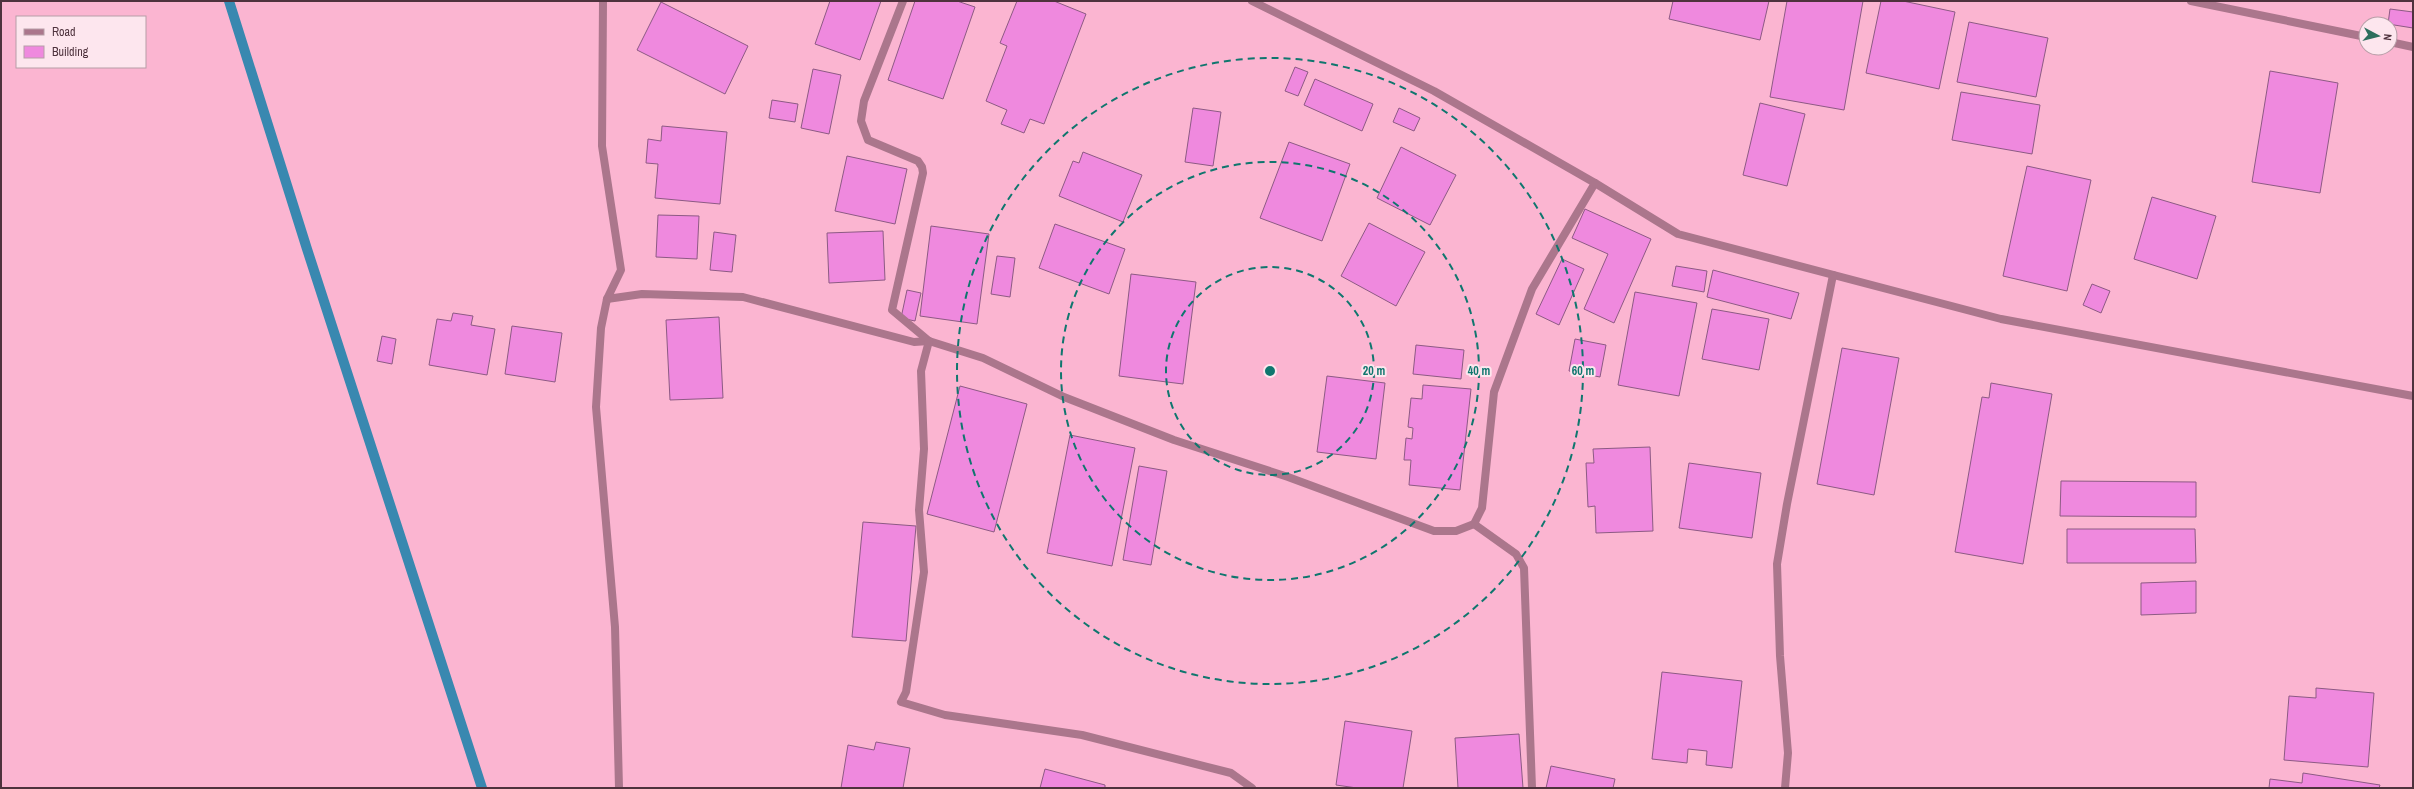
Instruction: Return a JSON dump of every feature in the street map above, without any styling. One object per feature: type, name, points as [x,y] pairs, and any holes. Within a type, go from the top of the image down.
[{"type":"street","points":[[603,1],[602,146],[621,270],[607,299],[601,328],[596,407],[615,627],[619,788]]},
{"type":"street","points":[[903,1],[864,101],[861,121],[868,140],[918,161],[922,167],[923,173],[892,310],[929,342]]},
{"type":"street","points":[[1252,1],[1434,91],[1595,183],[1678,234],[2001,319],[2413,396]]},
{"type":"street","points":[[2191,1],[2358,35]]},
{"type":"street","points":[[2398,44],[2413,47]]},
{"type":"street","points":[[607,299],[642,294],[743,297],[914,342],[929,342],[983,358],[1064,397],[1174,440],[1288,477],[1434,531],[1456,531],[1474,524],[1482,508],[1494,392],[1532,289],[1595,183]]},
{"type":"street","points":[[1785,788],[1788,752],[1780,656],[1777,564],[1787,504],[1833,275]]},
{"type":"street","points":[[929,342],[921,371],[924,449],[919,510],[924,572],[906,692],[901,702],[945,715],[1082,735],[1231,773],[1252,788]]},
{"type":"street","points":[[1474,524],[1516,554],[1524,568],[1532,788]]},
{"type":"building","points":[[830,1],[881,1],[860,60],[815,44]]},
{"type":"building","points":[[915,1],[957,1],[975,7],[943,99],[888,80]]},
{"type":"building","points":[[1017,1],[1054,1],[1086,14],[1044,124],[1030,119],[1024,133],[1001,124],[1007,110],[986,101],[1007,46],[1000,43]]},
{"type":"building","points":[[1673,1],[1769,1],[1760,40],[1669,19]]},
{"type":"building","points":[[1787,1],[1863,1],[1844,110],[1770,97]]},
{"type":"building","points":[[1881,1],[1903,1],[1955,12],[1939,89],[1866,73]]},
{"type":"building","points":[[661,2],[748,46],[725,94],[637,50]]},
{"type":"building","points":[[2390,9],[2413,12],[2413,28],[2398,26],[2398,16],[2389,16]]},
{"type":"building","points":[[1969,22],[2048,38],[2036,97],[1957,82]]},
{"type":"building","points":[[1295,67],[1308,72],[1298,96],[1285,91]]},
{"type":"building","points":[[813,69],[841,75],[829,134],[801,128]]},
{"type":"building","points":[[2270,71],[2338,83],[2320,193],[2252,182]]},
{"type":"building","points":[[1315,79],[1373,104],[1362,131],[1304,105]]},
{"type":"building","points":[[1961,92],[2040,105],[2032,154],[1952,140]]},
{"type":"building","points":[[772,100],[798,104],[795,122],[769,118]]},
{"type":"building","points":[[1760,103],[1805,114],[1787,186],[1743,175]]},
{"type":"building","points":[[1193,108],[1221,112],[1213,166],[1185,162]]},
{"type":"building","points":[[1399,108],[1420,118],[1414,131],[1393,122]]},
{"type":"building","points":[[662,126],[727,132],[720,204],[655,198],[658,164],[646,163],[648,139],[661,141]]},
{"type":"building","points":[[1289,142],[1350,164],[1322,241],[1260,218]]},
{"type":"building","points":[[1401,147],[1456,175],[1430,225],[1377,198]]},
{"type":"building","points":[[1083,152],[1142,175],[1123,222],[1059,196],[1073,161],[1079,163]]},
{"type":"building","points":[[847,156],[907,169],[895,224],[835,211]]},
{"type":"building","points":[[2027,166],[2091,180],[2067,291],[2003,276]]},
{"type":"building","points":[[2152,197],[2216,216],[2197,279],[2134,259]]},
{"type":"building","points":[[1585,209],[1651,239],[1614,323],[1584,309],[1608,254],[1572,238]]},
{"type":"building","points":[[658,215],[699,216],[697,259],[656,257]]},
{"type":"building","points":[[1369,223],[1425,252],[1396,306],[1341,276]]},
{"type":"building","points":[[1055,224],[1125,249],[1109,294],[1039,268]]},
{"type":"building","points":[[931,226],[989,234],[977,324],[920,316]]},
{"type":"building","points":[[883,231],[885,280],[829,283],[827,233]]},
{"type":"building","points":[[714,232],[736,235],[732,272],[710,270]]},
{"type":"building","points":[[997,256],[1015,258],[1010,297],[991,294]]},
{"type":"building","points":[[1562,259],[1584,269],[1559,325],[1536,314]]},
{"type":"building","points":[[1676,266],[1707,271],[1704,292],[1672,286]]},
{"type":"building","points":[[1713,270],[1799,293],[1791,319],[1707,297]]},
{"type":"building","points":[[1131,274],[1196,282],[1183,384],[1119,376]]},
{"type":"building","points":[[2092,284],[2110,291],[2101,313],[2083,305]]},
{"type":"building","points":[[907,290],[921,293],[915,321],[901,318]]},
{"type":"building","points":[[1635,292],[1697,303],[1679,396],[1618,385]]},
{"type":"building","points":[[1712,309],[1769,319],[1759,370],[1702,359]]},
{"type":"building","points":[[453,313],[473,316],[471,325],[495,329],[487,375],[429,365],[437,319],[451,321]]},
{"type":"building","points":[[719,317],[723,398],[670,400],[666,320]]},
{"type":"building","points":[[512,326],[562,333],[555,382],[505,374]]},
{"type":"building","points":[[382,336],[396,339],[392,364],[377,361]]},
{"type":"building","points":[[1575,339],[1606,345],[1600,377],[1569,371]]},
{"type":"building","points":[[1416,345],[1464,350],[1461,379],[1413,374]]},
{"type":"building","points":[[1842,348],[1899,358],[1874,495],[1817,484]]},
{"type":"building","points":[[1327,376],[1385,383],[1376,459],[1317,452]]},
{"type":"building","points":[[1991,383],[2052,394],[2023,564],[1955,552],[1982,397],[1989,398]]},
{"type":"building","points":[[1423,385],[1471,389],[1460,490],[1409,485],[1411,460],[1404,460],[1406,438],[1412,439],[1413,428],[1408,427],[1411,398],[1422,399]]},
{"type":"building","points":[[960,386],[1027,404],[994,532],[927,514]]},
{"type":"building","points":[[1070,435],[1135,448],[1112,566],[1047,553]]},
{"type":"building","points":[[1650,447],[1653,531],[1596,533],[1595,506],[1588,507],[1586,463],[1594,463],[1593,449]]},
{"type":"building","points":[[1689,463],[1761,473],[1752,538],[1679,528]]},
{"type":"building","points":[[1139,466],[1167,471],[1151,565],[1123,560]]},
{"type":"building","points":[[2061,481],[2196,482],[2196,517],[2060,516]]},
{"type":"building","points":[[863,522],[916,526],[906,641],[852,637]]},
{"type":"building","points":[[2067,529],[2195,529],[2196,563],[2067,563]]},
{"type":"building","points":[[2196,581],[2196,613],[2141,615],[2141,583]]},
{"type":"building","points":[[1662,672],[1742,681],[1732,768],[1706,765],[1707,751],[1688,749],[1687,763],[1652,759]]},
{"type":"building","points":[[2316,688],[2374,693],[2368,767],[2284,760],[2289,696],[2316,698]]},
{"type":"building","points":[[1345,721],[1412,731],[1403,788],[1357,788],[1336,785]]},
{"type":"building","points":[[1519,734],[1523,788],[1458,788],[1455,738]]},
{"type":"building","points":[[876,742],[910,748],[903,788],[841,788],[848,745],[874,750]]},
{"type":"building","points":[[1551,766],[1615,779],[1613,788],[1546,788]]},
{"type":"building","points":[[1045,769],[1105,785],[1105,788],[1040,788]]},
{"type":"building","points":[[2303,773],[2380,785],[2379,788],[2269,788],[2270,779],[2302,783]]},
{"type":"waterway","points":[[229,1],[307,249],[482,788]]}]
